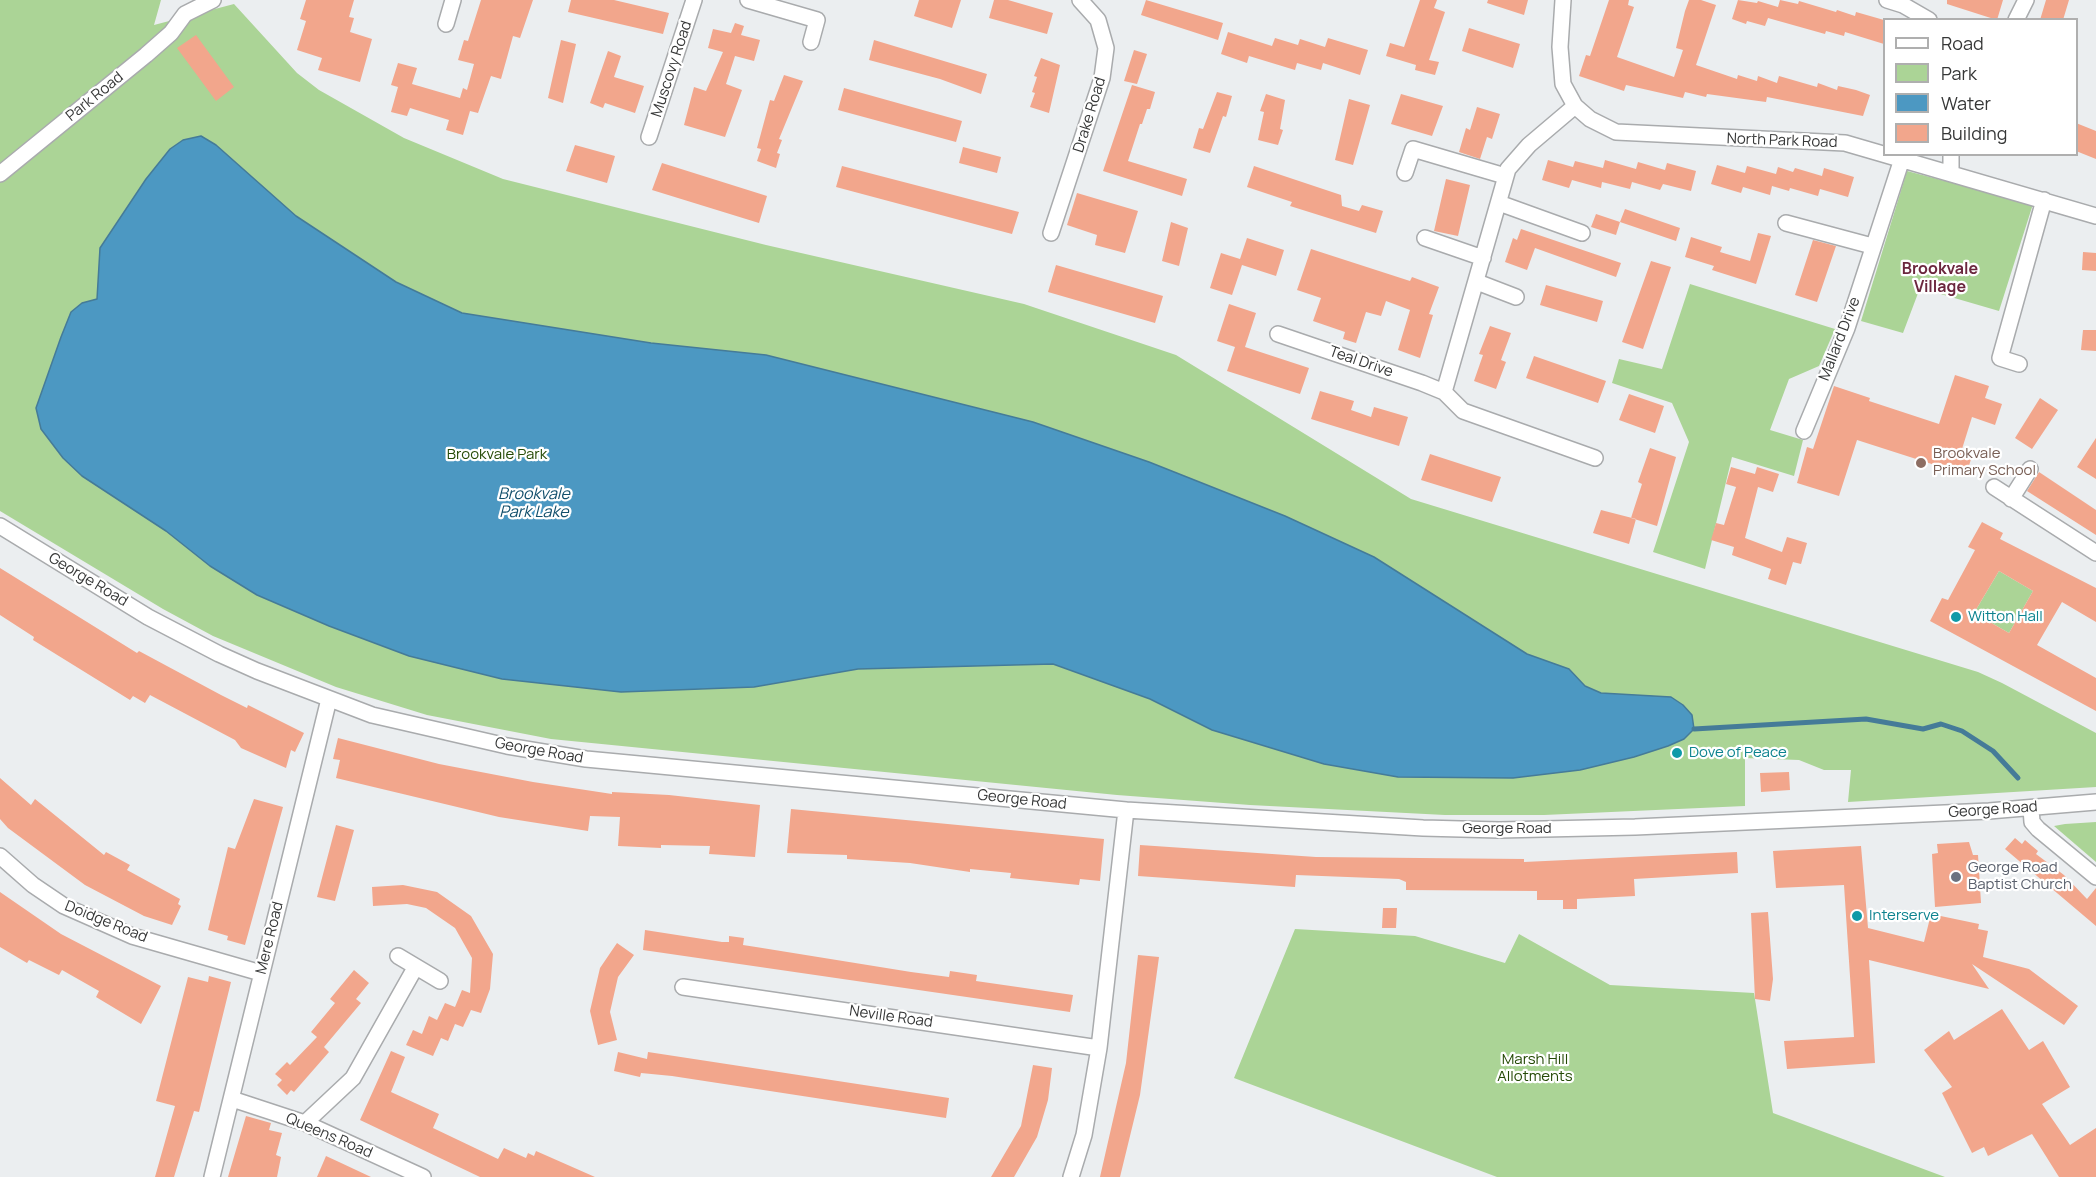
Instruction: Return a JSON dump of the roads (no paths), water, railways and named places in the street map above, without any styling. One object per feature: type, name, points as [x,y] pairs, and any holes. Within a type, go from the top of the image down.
[{"type":"street","points":[[182,7],[213,0]]},
{"type":"street","points":[[447,24],[453,0]]},
{"type":"street","name":"Muscovy Road","points":[[649,137],[694,0]]},
{"type":"street","points":[[748,0],[817,20],[811,42]]},
{"type":"street","name":"Drake Road","points":[[1051,233],[1102,78],[1106,48],[1098,20],[1080,0]]},
{"type":"street","name":"North Park Road","points":[[1563,0],[1560,66],[1563,84],[1575,106],[1590,119],[1616,132],[1845,143],[1883,156]]},
{"type":"street","points":[[1887,0],[1903,5],[1926,18]]},
{"type":"street","points":[[2017,18],[2026,0]]},
{"type":"street","name":"Park Road","points":[[0,174],[171,33],[182,7]]},
{"type":"street","points":[[1444,392],[1499,203],[1504,176],[1515,159],[1575,106]]},
{"type":"street","points":[[1405,173],[1413,149],[1504,176]]},
{"type":"street","name":"North Park Road","points":[[1883,156],[1951,172],[2096,216]]},
{"type":"street","points":[[1951,156],[1951,172]]},
{"type":"street","name":"Mallard Drive","points":[[1804,431],[1846,328],[1901,162]]},
{"type":"street","points":[[2019,364],[2000,358],[2044,200]]},
{"type":"street","points":[[1499,203],[1582,232]]},
{"type":"street","points":[[1786,223],[1872,246]]},
{"type":"street","points":[[1425,238],[1483,258]]},
{"type":"street","points":[[1477,282],[1516,297]]},
{"type":"street","name":"Teal Drive","points":[[1278,334],[1444,392],[1463,411],[1595,458]]},
{"type":"street","points":[[2011,499],[2030,469]]},
{"type":"street","points":[[1994,487],[2096,553]]},
{"type":"street","name":"George Road","points":[[0,526],[112,596],[219,654],[329,699],[372,715],[423,728],[586,759],[1126,810],[1255,819],[1499,830],[1647,826],[2031,808],[2096,802]]},
{"type":"street","name":"Mere Road","points":[[212,1177],[329,699]]},
{"type":"street","points":[[2031,808],[2032,822],[2038,829],[2096,877]]},
{"type":"street","points":[[1071,1177],[1084,1135],[1099,1047],[1126,810]]},
{"type":"street","name":"Doidge Road","points":[[0,856],[33,885],[64,906],[132,936],[261,973]]},
{"type":"street","points":[[398,956],[440,981]]},
{"type":"street","points":[[305,1123],[353,1078],[416,968]]},
{"type":"street","name":"Neville Road","points":[[683,987],[1099,1047]]},
{"type":"street","name":"Queens Road","points":[[232,1099],[305,1123],[423,1177]]},
{"type":"water","name":"Brookvale Park Lake","points":[[201,136],[216,145],[296,216],[396,282],[462,313],[651,343],[766,355],[1033,422],[1149,462],[1285,516],[1374,557],[1527,654],[1569,669],[1585,686],[1601,693],[1671,697],[1692,715],[1694,729],[1684,739],[1668,746],[1580,770],[1513,778],[1398,777],[1324,764],[1212,730],[1150,699],[1053,664],[858,669],[754,687],[621,692],[502,679],[409,656],[329,626],[257,595],[210,566],[166,531],[82,476],[63,458],[41,429],[36,408],[71,312],[82,303],[97,299],[100,248],[146,179],[170,149],[183,140]]},
{"type":"waterway","points":[[1694,729],[1866,719],[1923,729],[1941,724],[1962,731],[1993,751],[2018,778]]},
{"type":"place","name":"Brookvale Primary School","points":[[1921,463]]},
{"type":"place","name":"Witton Hall","points":[[1956,617]]},
{"type":"place","name":"Dove of Peace","points":[[1677,753]]},
{"type":"place","name":"George Road Baptist Church","points":[[1956,877]]},
{"type":"place","name":"Interserve","points":[[1857,916]]},
{"type":"district","name":"Brookvale Village","points":[[1940,279]]},
{"type":"park label","name":"Brookvale Park","points":[[497,455]]},
{"type":"park label","name":"Marsh Hill Allotments","points":[[1535,1068]]}]
